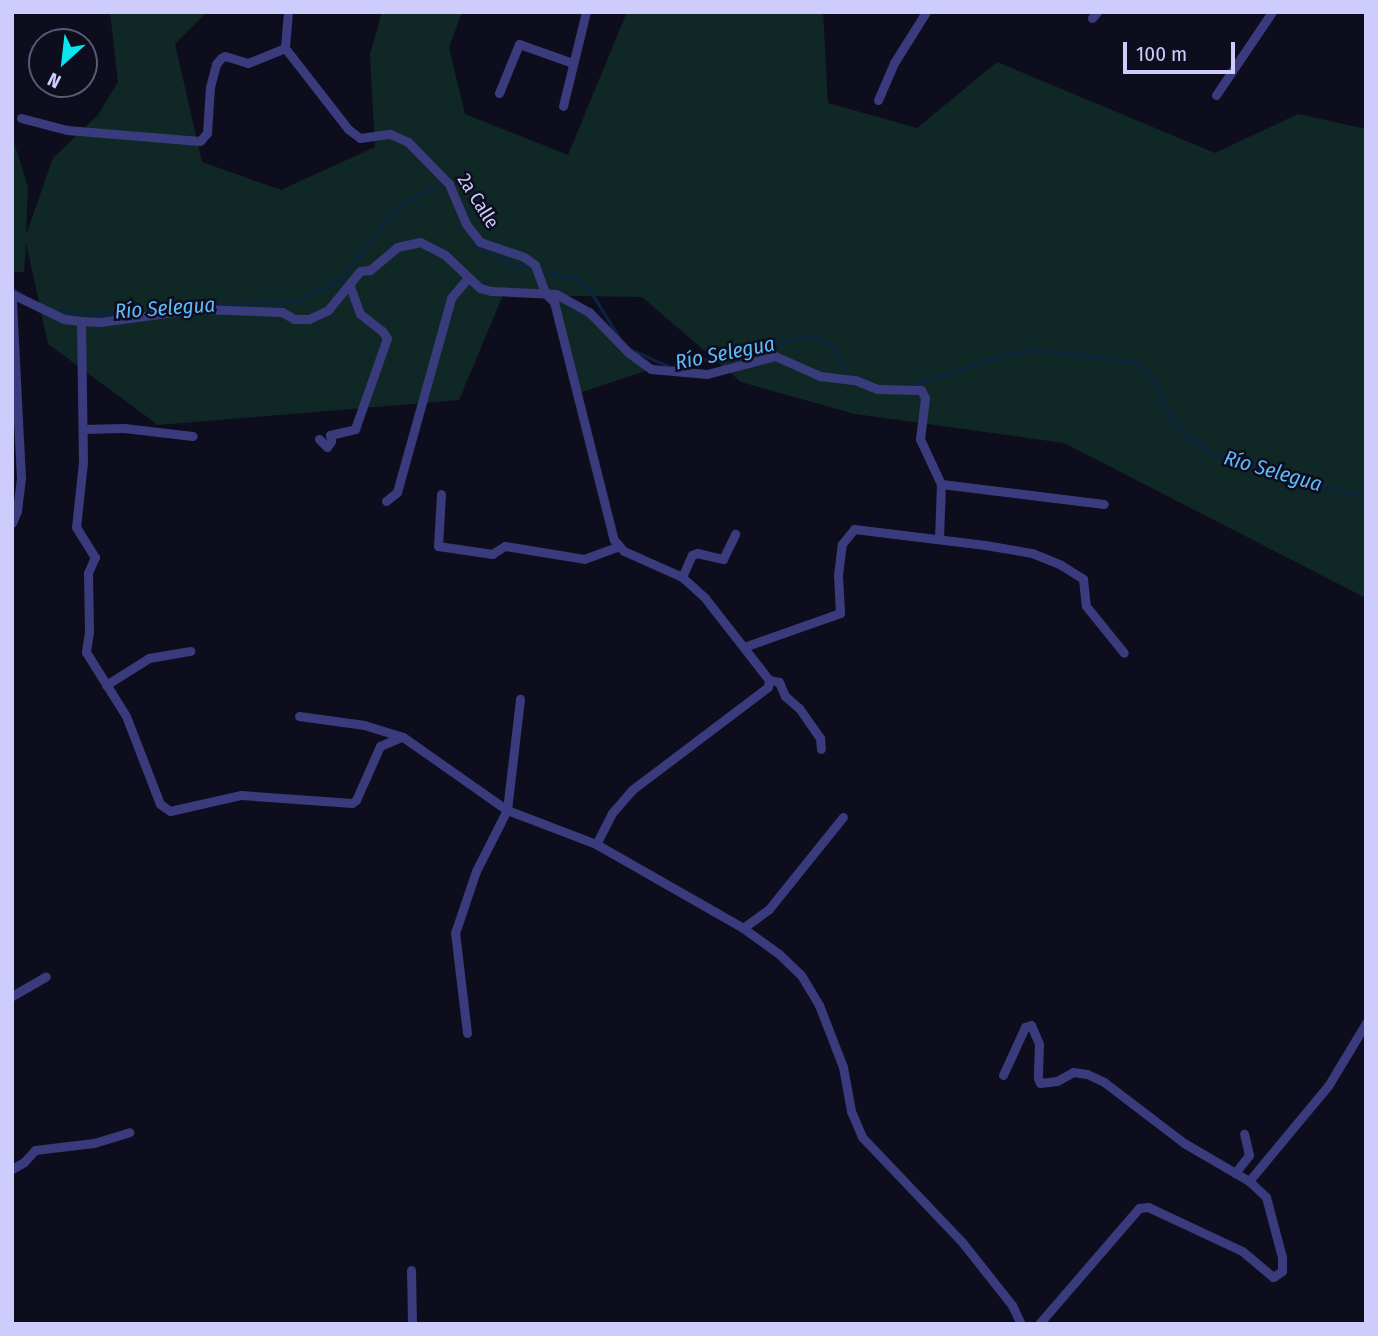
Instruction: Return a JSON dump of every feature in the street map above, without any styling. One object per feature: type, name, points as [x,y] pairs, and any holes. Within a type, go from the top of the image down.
[{"type":"street","points":[[21,118],[67,130],[200,141],[207,134],[210,87],[215,64],[226,56],[248,63],[285,48],[288,12]]},
{"type":"street","points":[[564,106],[586,12]]},
{"type":"street","points":[[878,100],[894,63],[926,12]]},
{"type":"street","points":[[1216,95],[1272,12]]},
{"type":"street","points":[[499,93],[519,44],[573,63]]},
{"type":"street","name":"2a Calle","points":[[285,48],[348,129],[360,138],[390,134],[408,142],[449,184],[466,224],[480,242],[524,257],[536,269],[545,293],[554,302],[614,540],[619,546]]},
{"type":"street","points":[[12,294],[64,319],[80,321],[100,322],[198,309],[282,312],[294,319],[309,319],[328,310],[360,271],[370,270],[397,247],[421,242],[445,255],[467,279],[491,291],[556,293],[589,312],[629,353],[651,369],[707,374],[775,356],[820,376],[851,380],[883,389],[921,390],[925,398],[920,439],[941,484],[939,539]]},
{"type":"street","points":[[386,501],[397,492],[452,298],[467,279]]},
{"type":"street","points":[[319,439],[327,447],[331,441],[330,436],[355,429],[387,338],[383,331],[360,314],[350,286]]},
{"type":"street","points":[[12,301],[21,478],[17,511],[12,523]]},
{"type":"street","points":[[80,321],[79,373],[84,405],[76,527],[95,554],[88,573],[89,632],[86,652],[126,716],[160,804],[170,811],[241,795],[352,803],[356,800],[380,746],[403,737]]},
{"type":"street","points":[[83,429],[124,428],[193,436]]},
{"type":"street","points":[[941,484],[1104,504]]},
{"type":"street","points":[[442,495],[438,546],[492,554],[505,546],[584,559],[619,546],[682,577],[705,598],[769,680],[779,682],[785,696],[799,708],[820,738],[821,750]]},
{"type":"street","points":[[744,647],[840,613],[838,575],[842,544],[854,529],[1032,553],[1080,576],[1088,610],[1124,653]]},
{"type":"street","points":[[682,577],[692,555],[697,553],[723,559],[734,534]]},
{"type":"street","points":[[106,685],[149,658],[190,650]]},
{"type":"street","points":[[596,844],[612,813],[632,790],[768,687],[769,680]]},
{"type":"street","points":[[467,1033],[455,933],[476,871],[507,810],[520,699]]},
{"type":"street","points":[[299,716],[364,725],[403,737],[507,810],[596,844],[743,928],[779,954],[801,975],[819,1005],[843,1066],[851,1111],[862,1137],[957,1236],[1012,1306],[1021,1324]]},
{"type":"street","points":[[743,928],[769,909],[843,817]]},
{"type":"street","points":[[12,996],[46,976]]},
{"type":"street","points":[[1250,1181],[1328,1086],[1366,1023]]},
{"type":"street","points":[[1003,1075],[1025,1027],[1031,1024],[1039,1044],[1038,1078],[1041,1083],[1057,1081],[1073,1072],[1087,1074],[1104,1082],[1184,1143],[1250,1181],[1266,1197],[1282,1257],[1282,1271],[1273,1277],[1242,1251],[1143,1207],[1139,1208],[1040,1324]]},
{"type":"street","points":[[12,1169],[35,1150],[94,1143],[129,1132]]},
{"type":"street","points":[[1235,1172],[1248,1155],[1244,1134]]},
{"type":"street","points":[[411,1270],[412,1324]]},
{"type":"green space","points":[[110,12],[207,12],[175,44],[202,162],[281,190],[375,147],[370,54],[382,12],[462,12],[449,48],[465,114],[568,155],[627,12],[823,12],[828,103],[917,128],[997,62],[1215,153],[1298,114],[1366,129],[1366,598],[1064,443],[855,414],[741,382],[642,297],[503,295],[459,400],[158,425],[48,344],[26,242],[24,272],[12,272],[12,136],[28,187],[26,235],[53,158],[98,115],[118,82]]},
{"type":"green space","points":[[560,298],[587,311],[651,369],[576,394],[554,302]]},
{"type":"waterway","name":"Río Selegua","points":[[56,311],[124,314],[193,305],[294,302],[343,278],[383,224],[409,199],[443,183]]},
{"type":"waterway","name":"Río Selegua","points":[[473,240],[477,247],[515,266],[532,268]]},
{"type":"waterway","name":"Río Selegua","points":[[538,269],[575,278],[590,290],[619,337]]},
{"type":"waterway","name":"Río Selegua","points":[[12,288],[25,296]]},
{"type":"waterway","name":"Río Selegua","points":[[630,349],[671,367],[804,337],[823,339],[835,349],[851,378]]},
{"type":"waterway","name":"Río Selegua","points":[[909,386],[1007,354],[1037,350],[1131,361],[1148,370],[1172,419],[1188,436],[1213,454],[1366,497]]}]
